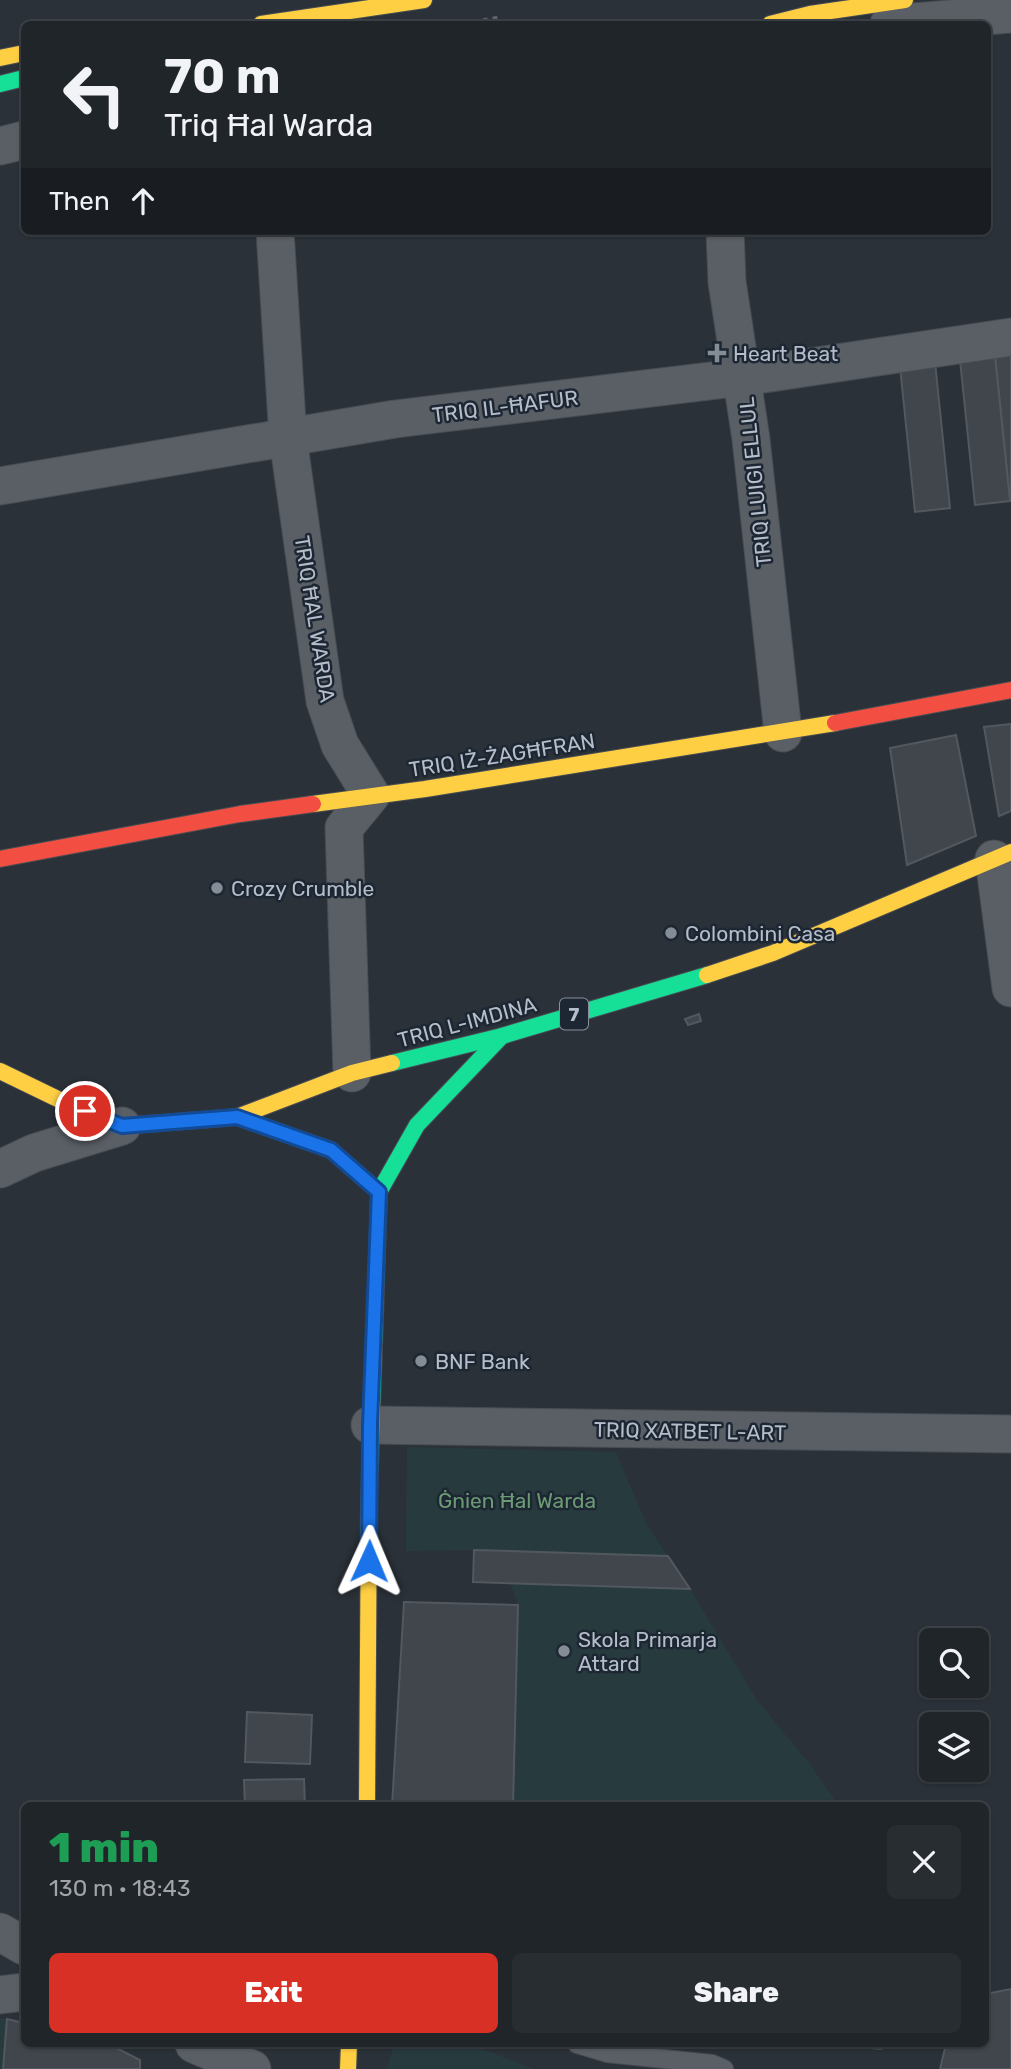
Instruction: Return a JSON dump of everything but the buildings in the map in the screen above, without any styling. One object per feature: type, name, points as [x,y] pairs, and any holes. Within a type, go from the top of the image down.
[{"type":"main road","points":[[281,21],[424,0]]},
{"type":"main road","points":[[782,21],[810,14],[905,0]]},
{"type":"main road","points":[[0,58],[21,54]]},
{"type":"main road","points":[[0,84],[21,79]]},
{"type":"main road","name":"TRIQ IŻ-ŻAGĦFRAN","points":[[0,859],[240,814],[425,789],[783,733],[1011,690]]},
{"type":"main road","name":"TRIQ L-IMDINA","points":[[122,1126],[237,1117],[352,1073],[502,1036],[694,979],[773,953],[1002,855]]},
{"type":"main road","points":[[367,1802],[370,1425],[379,1192],[417,1125],[502,1036]]},
{"type":"main road","name":"7","points":[[0,1071],[122,1126]]},
{"type":"main road","points":[[237,1117],[331,1150],[379,1192]]},
{"type":"main road","points":[[348,2069],[349,2047]]},
{"type":"street","points":[[926,21],[1011,14]]},
{"type":"street","points":[[0,146],[21,142]]},
{"type":"street","name":"TRIQ ĦAL WARDA","points":[[275,235],[288,438],[325,701],[340,745],[370,795]]},
{"type":"street","name":"TRIQ LUIGI ELLUL","points":[[725,235],[727,282],[743,377],[783,733]]},
{"type":"street","name":"TRIQ IL-ĦAFUR","points":[[0,486],[395,419],[743,377],[1011,337]]},
{"type":"street","points":[[352,1073],[344,828],[370,795]]},
{"type":"street","points":[[1002,855],[1011,988]]},
{"type":"street","points":[[0,1169],[34,1153],[122,1126]]},
{"type":"street","name":"TRIQ XATBET L-ART","points":[[370,1425],[1011,1434]]},
{"type":"street","points":[[0,1932],[21,1945]]},
{"type":"street","points":[[0,1995],[21,1992]]},
{"type":"street","points":[[199,2047],[236,2067]]},
{"type":"lane","points":[[587,2047],[607,2053],[712,2064],[724,2069]]},
{"type":"path","points":[[480,21],[498,18]]},
{"type":"green space","name":"Ġnien Ħal Warda","points":[[407,1447],[616,1452],[647,1525],[668,1556],[474,1550],[406,1551]]},
{"type":"green space","name":"Skola Primarja Attard","points":[[510,1583],[690,1589],[757,1700],[812,1767],[836,1802],[513,1802],[518,1605]]},
{"type":"green space","points":[[0,2019],[7,2019],[3,2069],[0,2069]]},
{"type":"green space","points":[[393,2047],[478,2047],[533,2069],[387,2069]]},
{"type":"traffic: fast","points":[[0,84],[21,79]]},
{"type":"traffic: fast","points":[[392,1063],[502,1036],[707,975]]},
{"type":"traffic: fast","points":[[369,1500],[379,1192],[417,1125],[502,1036]]},
{"type":"traffic: fast","points":[[237,1117],[331,1150],[379,1192]]},
{"type":"traffic: slow","points":[[281,21],[424,0]]},
{"type":"traffic: slow","points":[[782,21],[810,14],[905,0]]},
{"type":"traffic: slow","points":[[0,58],[21,54]]},
{"type":"traffic: slow","points":[[313,804],[425,789],[835,723]]},
{"type":"traffic: slow","points":[[707,975],[773,953],[1011,852]]},
{"type":"traffic: slow","points":[[0,1071],[122,1126],[237,1117],[352,1073],[392,1063]]},
{"type":"traffic: slow","points":[[367,1802],[369,1500]]},
{"type":"traffic: slow","points":[[348,2069],[349,2047]]},
{"type":"traffic: jam","points":[[835,723],[1011,690]]},
{"type":"traffic: jam","points":[[0,859],[240,814],[313,804]]},
{"type":"place","name":"Heart Beat","points":[[717,353]]},
{"type":"place","name":"Crozy Crumble","points":[[217,888]]},
{"type":"place","name":"Colombini Casa","points":[[671,933]]},
{"type":"place","name":"BNF Bank","points":[[421,1361]]},
{"type":"place","name":"Skola Primarja Attard","points":[[564,1651]]},
{"type":"route","points":[[85,1111],[122,1126],[237,1117],[331,1150],[379,1192],[370,1425],[369,1561]]}]
